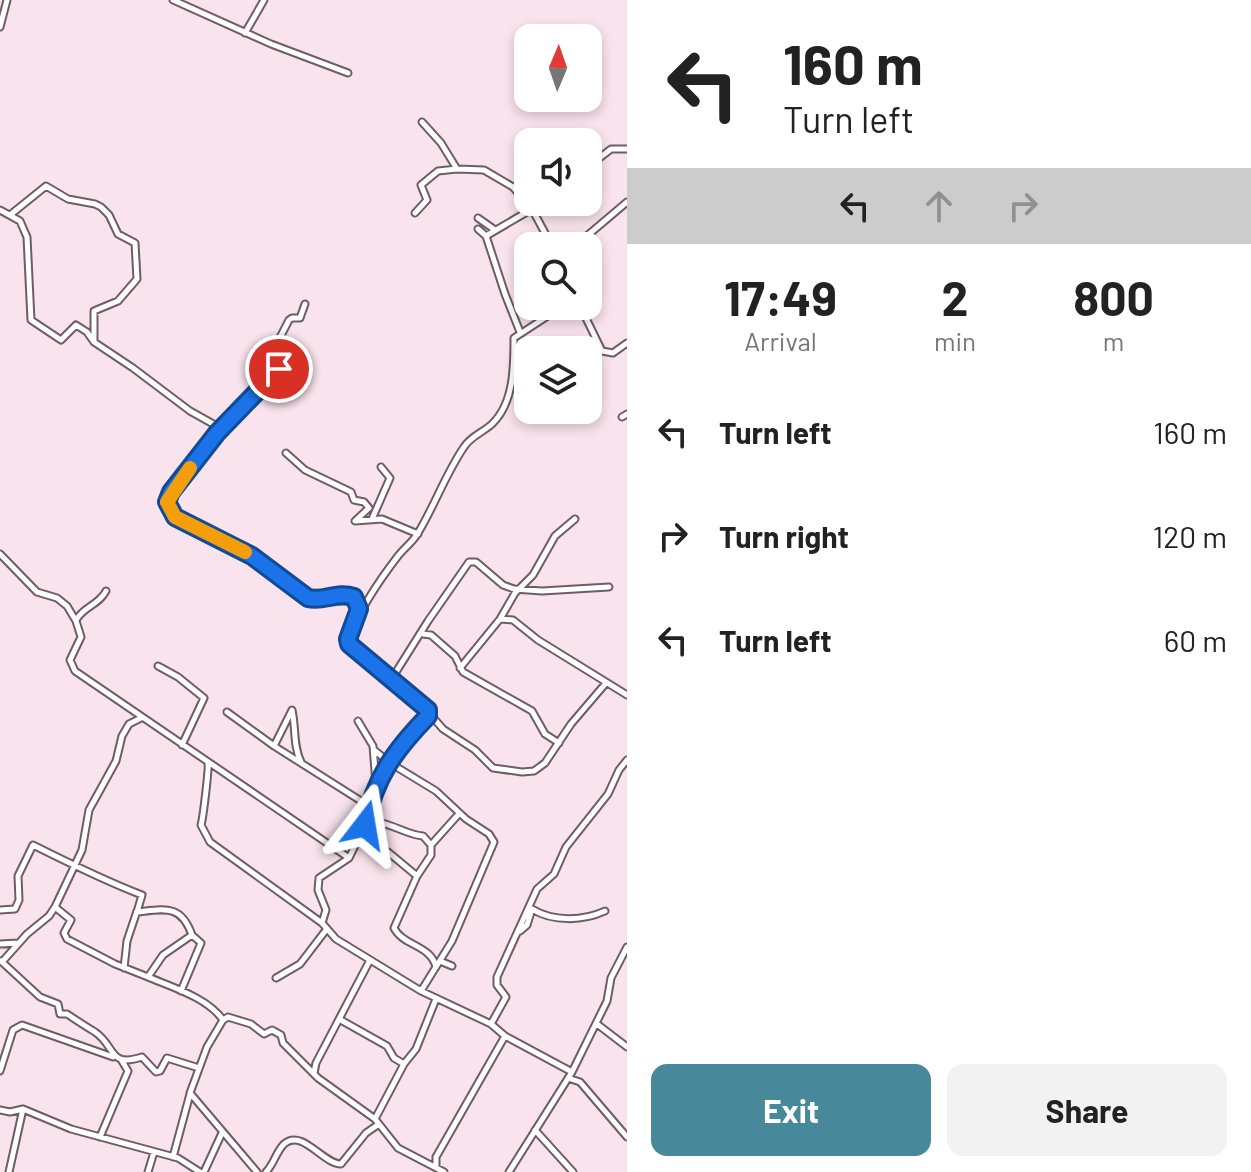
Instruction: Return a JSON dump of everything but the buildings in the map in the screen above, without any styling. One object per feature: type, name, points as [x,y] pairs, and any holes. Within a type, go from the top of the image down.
[{"type":"street","points":[[0,27],[7,0]]},
{"type":"street","points":[[173,0],[245,33],[348,73]]},
{"type":"street","points":[[245,33],[264,0]]},
{"type":"street","points":[[422,122],[441,143],[457,169]]},
{"type":"street","points":[[602,156],[611,149],[627,149]]},
{"type":"street","points":[[415,213],[427,200],[420,188],[438,171],[484,170],[514,190]]},
{"type":"street","points":[[10,215],[46,186],[68,199],[101,207],[109,215],[118,234],[135,243],[137,279],[118,301],[94,311],[94,342]]},
{"type":"street","points":[[592,232],[627,202]]},
{"type":"street","points":[[0,210],[20,221],[27,237],[31,320],[61,340],[76,325],[87,332],[94,342],[190,411],[215,425],[217,433]]},
{"type":"street","points":[[486,236],[520,216]]},
{"type":"street","points":[[478,218],[495,230]]},
{"type":"street","points":[[478,229],[486,236],[520,332]]},
{"type":"street","points":[[305,304],[300,318],[289,320],[269,359],[279,369],[217,433],[171,492],[167,502],[175,517],[252,556],[308,598],[346,594],[358,601],[359,609]]},
{"type":"street","points":[[540,320],[514,338],[514,367],[506,404],[488,428],[470,438],[465,445],[418,534],[401,551],[359,609],[348,639],[349,644],[429,713],[443,729],[475,750],[493,768],[534,771],[545,763],[571,724],[606,683]]},
{"type":"street","points":[[587,320],[602,351],[613,353],[627,343]]},
{"type":"street","points":[[286,453],[305,470],[351,492],[354,500],[364,502],[369,508],[355,521],[389,521],[418,534]]},
{"type":"street","points":[[372,519],[389,483],[389,475],[381,467]]},
{"type":"street","points":[[460,668],[500,619],[519,588],[533,575],[555,536],[575,519]]},
{"type":"street","points":[[0,554],[32,588],[42,595],[57,598],[67,606],[81,637],[70,660],[71,667],[349,858]]},
{"type":"street","points":[[392,683],[396,672],[469,562],[476,562],[503,585],[519,588],[542,591],[609,587]]},
{"type":"street","points":[[76,621],[82,610],[102,599],[106,591]]},
{"type":"street","points":[[500,619],[513,620],[538,640],[627,695]]},
{"type":"street","points":[[422,634],[431,635],[455,656],[460,668],[472,677],[532,711],[545,734],[559,743]]},
{"type":"street","points":[[158,666],[204,698],[182,745]]},
{"type":"street","points":[[274,746],[292,710],[296,726],[295,751],[301,762]]},
{"type":"street","points":[[227,712],[274,746],[369,806]]},
{"type":"street","points":[[322,923],[326,910],[318,890],[319,878],[349,858],[365,825],[376,784],[405,740],[429,713]]},
{"type":"street","points":[[100,1137],[128,1071],[96,1033],[80,1026],[67,1014],[60,1014],[58,1004],[40,997],[1,961],[55,907],[86,838],[89,810],[116,761],[125,730],[134,720],[141,718]]},
{"type":"street","points":[[358,721],[374,750],[436,791],[466,819],[489,834],[494,842],[458,929],[421,991]]},
{"type":"street","points":[[374,750],[376,784]]},
{"type":"street","points":[[491,1024],[506,997],[497,985],[497,977],[537,889],[554,874],[566,847],[608,794],[627,760]]},
{"type":"street","points":[[208,763],[210,769],[201,825],[210,842],[370,960],[436,999],[491,1024],[505,1036],[572,1072]]},
{"type":"street","points":[[431,845],[457,816]]},
{"type":"street","points":[[365,825],[379,821],[410,835],[423,836],[431,845],[431,855],[417,876],[394,928],[399,937],[437,962],[452,966]]},
{"type":"street","points":[[360,838],[388,852],[417,876]]},
{"type":"street","points":[[0,910],[15,909],[19,900],[18,876],[33,845],[116,886],[142,895]]},
{"type":"street","points":[[142,895],[137,912],[169,909],[177,912],[201,943],[181,991]]},
{"type":"street","points":[[124,968],[127,941],[142,895]]},
{"type":"street","points":[[55,907],[71,920],[64,937],[124,968],[181,991],[218,1012],[223,1020]]},
{"type":"street","points":[[519,931],[527,925],[532,909],[539,913],[583,920],[605,911]]},
{"type":"street","points":[[276,978],[300,964],[326,930]]},
{"type":"street","points":[[148,977],[163,955],[192,935]]},
{"type":"street","points":[[0,944],[19,943]]},
{"type":"street","points":[[509,1172],[572,1072],[597,1024],[607,1001],[611,978],[627,947]]},
{"type":"street","points":[[314,1074],[316,1063],[370,960]]},
{"type":"street","points":[[266,1172],[282,1146],[292,1141],[307,1144],[328,1161],[341,1164],[377,1121],[404,1064],[416,1049],[436,999]]},
{"type":"street","points":[[173,1157],[190,1093],[207,1047],[228,1017],[237,1018],[264,1034],[272,1030],[281,1035],[283,1043],[314,1074],[377,1121],[398,1148],[444,1172]]},
{"type":"street","points":[[339,1019],[387,1046],[394,1058],[404,1064]]},
{"type":"street","points":[[597,1024],[627,1047]]},
{"type":"street","points":[[0,1071],[13,1030],[22,1025],[121,1059],[133,1062],[142,1057],[156,1072],[160,1071],[167,1058],[199,1068]]},
{"type":"street","points":[[436,1168],[436,1157],[505,1036]]},
{"type":"street","points":[[568,1078],[580,1082],[627,1137]]},
{"type":"street","points":[[190,1093],[257,1172]]},
{"type":"street","points":[[9,1172],[23,1109]]},
{"type":"street","points":[[0,1110],[10,1112],[23,1109],[71,1129],[173,1157],[202,1172],[222,1133]]},
{"type":"street","points":[[535,1130],[573,1172]]},
{"type":"street","points":[[148,1172],[154,1152]]},
{"type":"slow traffic","points":[[190,468],[167,502],[175,517],[245,552]]},
{"type":"route","points":[[279,369],[217,433],[171,492],[167,502],[175,517],[252,556],[308,598],[339,594],[354,597],[359,609],[349,644],[428,710],[428,716],[405,740],[376,784],[365,825]]}]
